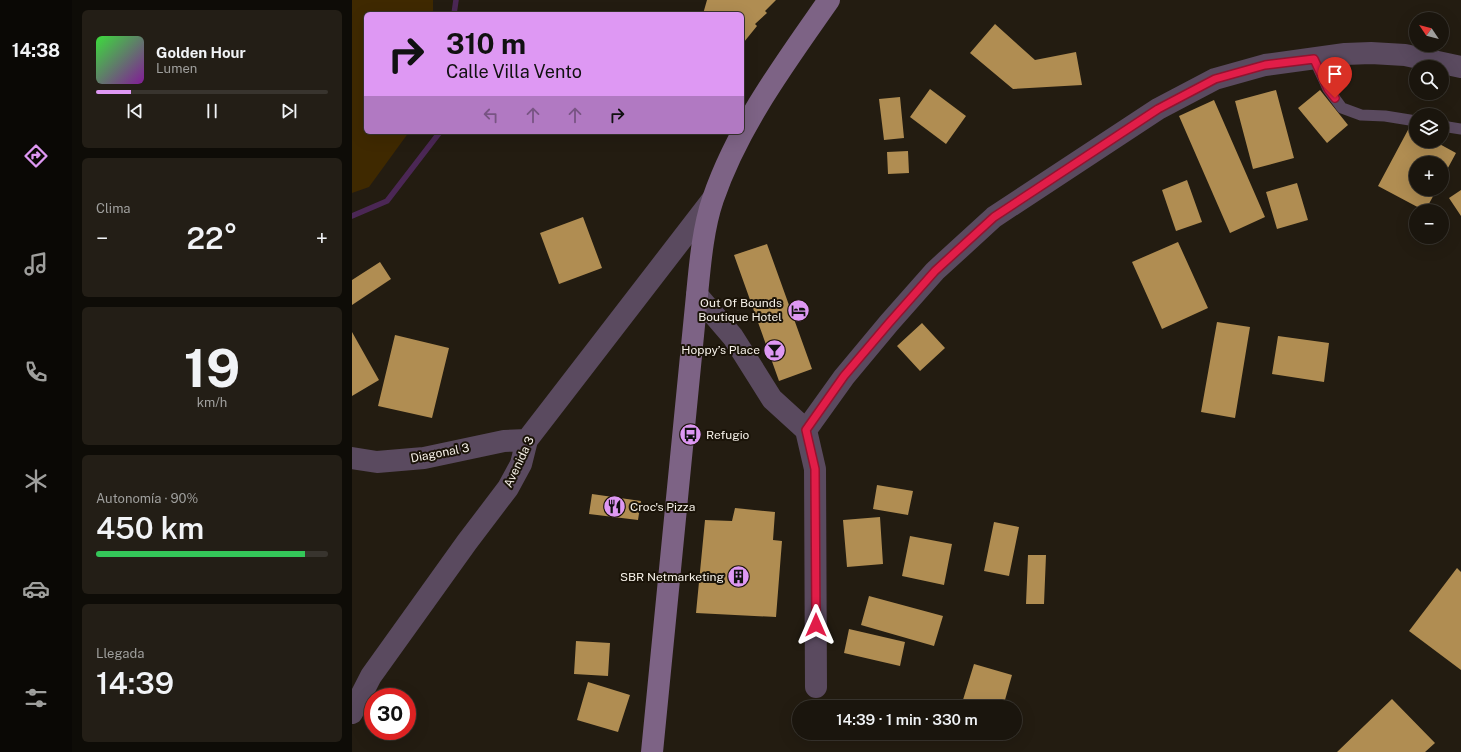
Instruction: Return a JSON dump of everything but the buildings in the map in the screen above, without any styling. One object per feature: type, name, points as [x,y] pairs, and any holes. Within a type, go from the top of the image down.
[{"type":"main road","points":[[744,131],[766,92],[829,0]]},
{"type":"main road","points":[[652,752],[702,253],[712,200],[731,154],[742,134]]},
{"type":"street","points":[[806,430],[844,376],[894,317],[935,271],[994,217],[1158,109],[1215,79],[1265,65],[1345,54],[1405,55],[1461,67]]},
{"type":"street","name":"Avenida 3","points":[[352,713],[372,676],[467,542],[508,488],[521,464],[527,440],[712,200]]},
{"type":"street","points":[[697,295],[733,337],[772,399],[806,430],[815,469],[816,688]]},
{"type":"street","name":"Diagonal 3","points":[[352,458],[377,462],[424,458],[504,441],[527,440]]},
{"type":"lane","points":[[1314,59],[1328,89],[1342,108],[1360,115],[1384,116],[1409,121]]},
{"type":"lane","points":[[1449,127],[1461,129]]},
{"type":"shaded area","points":[[352,0],[433,0],[433,12],[364,12],[364,134],[408,134],[369,187],[352,193]]},
{"type":"waterway","points":[[454,12],[456,0]]},
{"type":"waterway","points":[[352,216],[387,201],[438,134]]},
{"type":"place","name":"Out Of Bounds Boutique Hotel","points":[[798,310]]},
{"type":"place","name":"Hoppy’s Place","points":[[775,350]]},
{"type":"place","name":"Refugio","points":[[690,435]]},
{"type":"place","name":"Croc's Pizza","points":[[615,507]]},
{"type":"place","name":"SBR Netmarketing","points":[[739,577]]},
{"type":"route","points":[[816,625],[815,469],[806,430],[844,376],[935,271],[994,217],[1158,109],[1215,79],[1265,65],[1314,59],[1328,89],[1335,98]]}]
